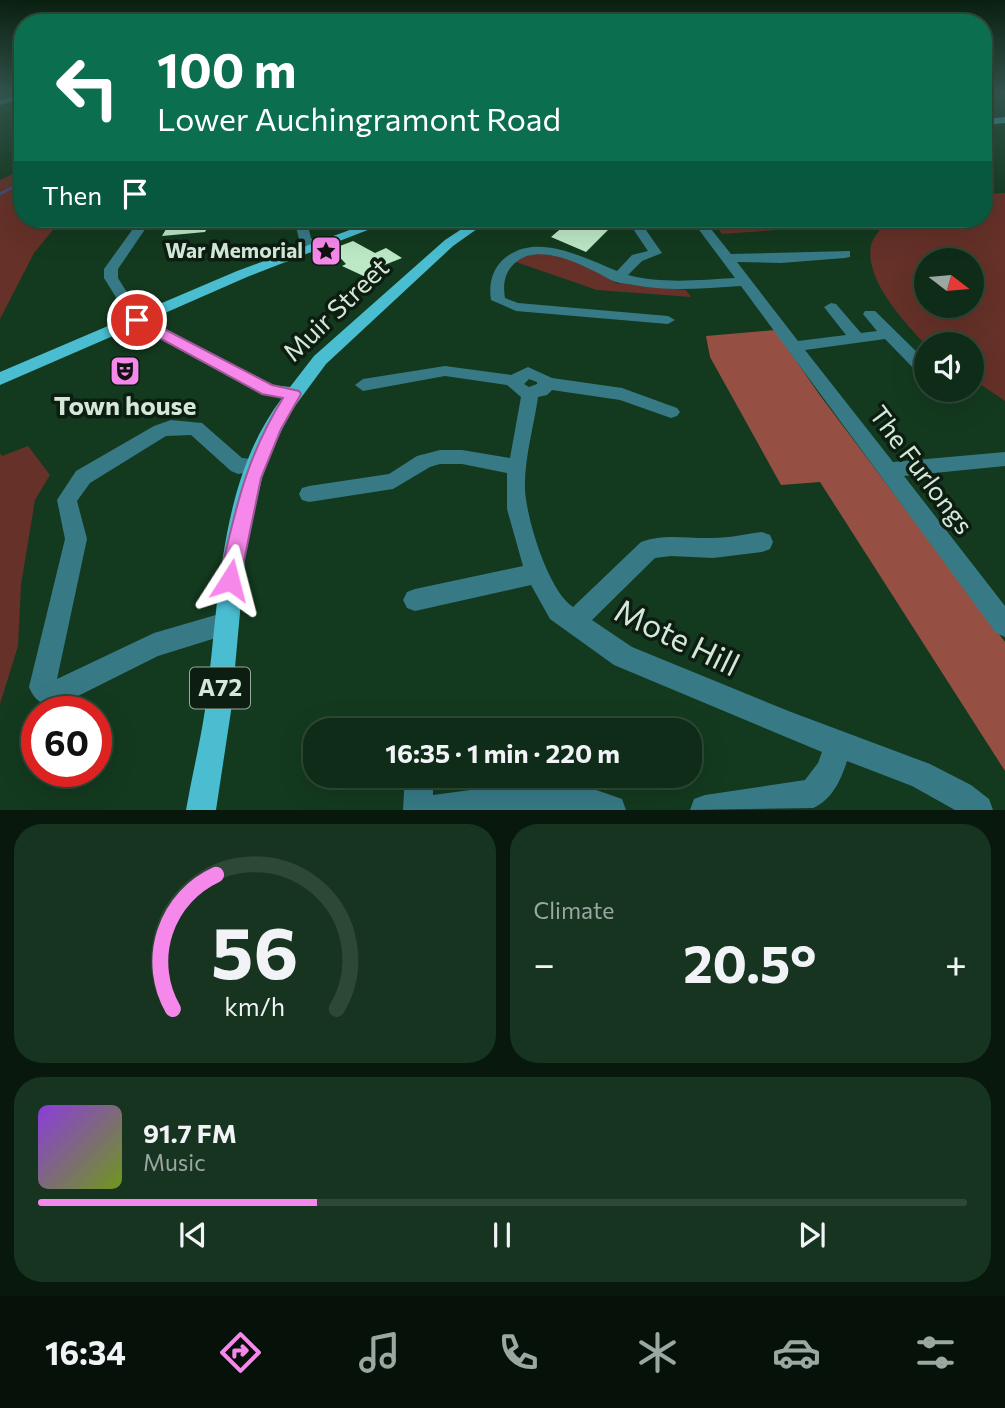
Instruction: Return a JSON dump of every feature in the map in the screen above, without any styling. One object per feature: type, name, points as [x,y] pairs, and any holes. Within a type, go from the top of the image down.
[{"type":"main road","points":[[0,379],[137,320],[366,228]]},
{"type":"main road","name":"Muir Street","points":[[201,810],[212,756],[235,547],[257,465],[273,428],[294,394],[329,352],[465,228]]},
{"type":"main road","name":"Muir Street","points":[[459,234],[469,228]]},
{"type":"main road","points":[[137,320],[268,390],[294,394]]},
{"type":"street","points":[[137,320],[111,278],[111,269],[140,228]]},
{"type":"street","points":[[302,228],[305,239],[314,247]]},
{"type":"street","points":[[618,278],[637,258],[656,253],[638,228]]},
{"type":"street","name":"The Furlongs","points":[[704,228],[887,470],[995,596],[1005,625]]},
{"type":"street","points":[[668,320],[516,307],[504,304],[496,296],[496,286],[503,265],[519,253],[530,251],[547,251],[583,260],[618,278],[689,285],[743,282]]},
{"type":"street","points":[[726,258],[781,259],[845,254]]},
{"type":"street","points":[[831,307],[857,338]]},
{"type":"street","points":[[870,314],[914,360]]},
{"type":"street","points":[[795,346],[889,334]]},
{"type":"street","points":[[363,385],[445,371],[530,386],[622,394],[671,412]]},
{"type":"street","name":"Mote Hill","points":[[530,386],[518,467],[517,509],[537,573],[558,611],[623,656],[839,745],[920,774],[961,796],[978,810]]},
{"type":"street","points":[[226,624],[154,645],[60,692],[48,693],[41,687],[76,539],[68,497],[83,477],[165,428],[193,426],[237,466],[257,465]]},
{"type":"street","points":[[309,494],[393,481],[424,461],[440,457],[462,457],[518,467]]},
{"type":"street","points":[[887,470],[1005,459]]},
{"type":"street","points":[[574,622],[649,549],[713,548],[762,542]]},
{"type":"street","points":[[415,600],[537,573]]},
{"type":"street","points":[[705,810],[813,793],[830,772],[839,745]]},
{"type":"street","points":[[418,810],[419,788]]},
{"type":"street","points":[[434,810],[562,793],[611,810]]},
{"type":"shaded area","points":[[14,173],[14,228],[55,228],[34,253],[0,319],[0,180]]},
{"type":"shaded area","points":[[1005,193],[1005,401],[984,387],[984,332],[914,332],[880,286],[870,258],[872,242],[882,228],[992,228],[992,194]]},
{"type":"shaded area","points":[[718,228],[804,228],[722,234]]},
{"type":"shaded area","points":[[546,253],[582,263],[616,283],[686,290],[691,297],[597,290],[513,261]]},
{"type":"shaded area","points":[[775,330],[819,394],[1005,642],[1005,771],[820,482],[781,485],[710,357],[706,336]]},
{"type":"shaded area","points":[[28,446],[50,475],[35,500],[21,585],[18,646],[0,704],[0,453],[2,456]]},
{"type":"building","points":[[167,228],[207,228],[205,232],[162,236]]},
{"type":"building","points":[[562,228],[610,228],[586,252],[551,237]]},
{"type":"building","points":[[353,241],[375,253],[386,248],[402,258],[382,266],[393,271],[379,281],[370,279],[342,266],[346,264],[332,249]]},
{"type":"waterway","points":[[0,194],[14,187]]},
{"type":"place","name":"War Memorial","points":[[326,251]]},
{"type":"place","name":"Town house","points":[[125,371]]},
{"type":"route","points":[[137,320],[268,390],[294,394],[273,428],[252,478],[238,532],[230,580]]}]
